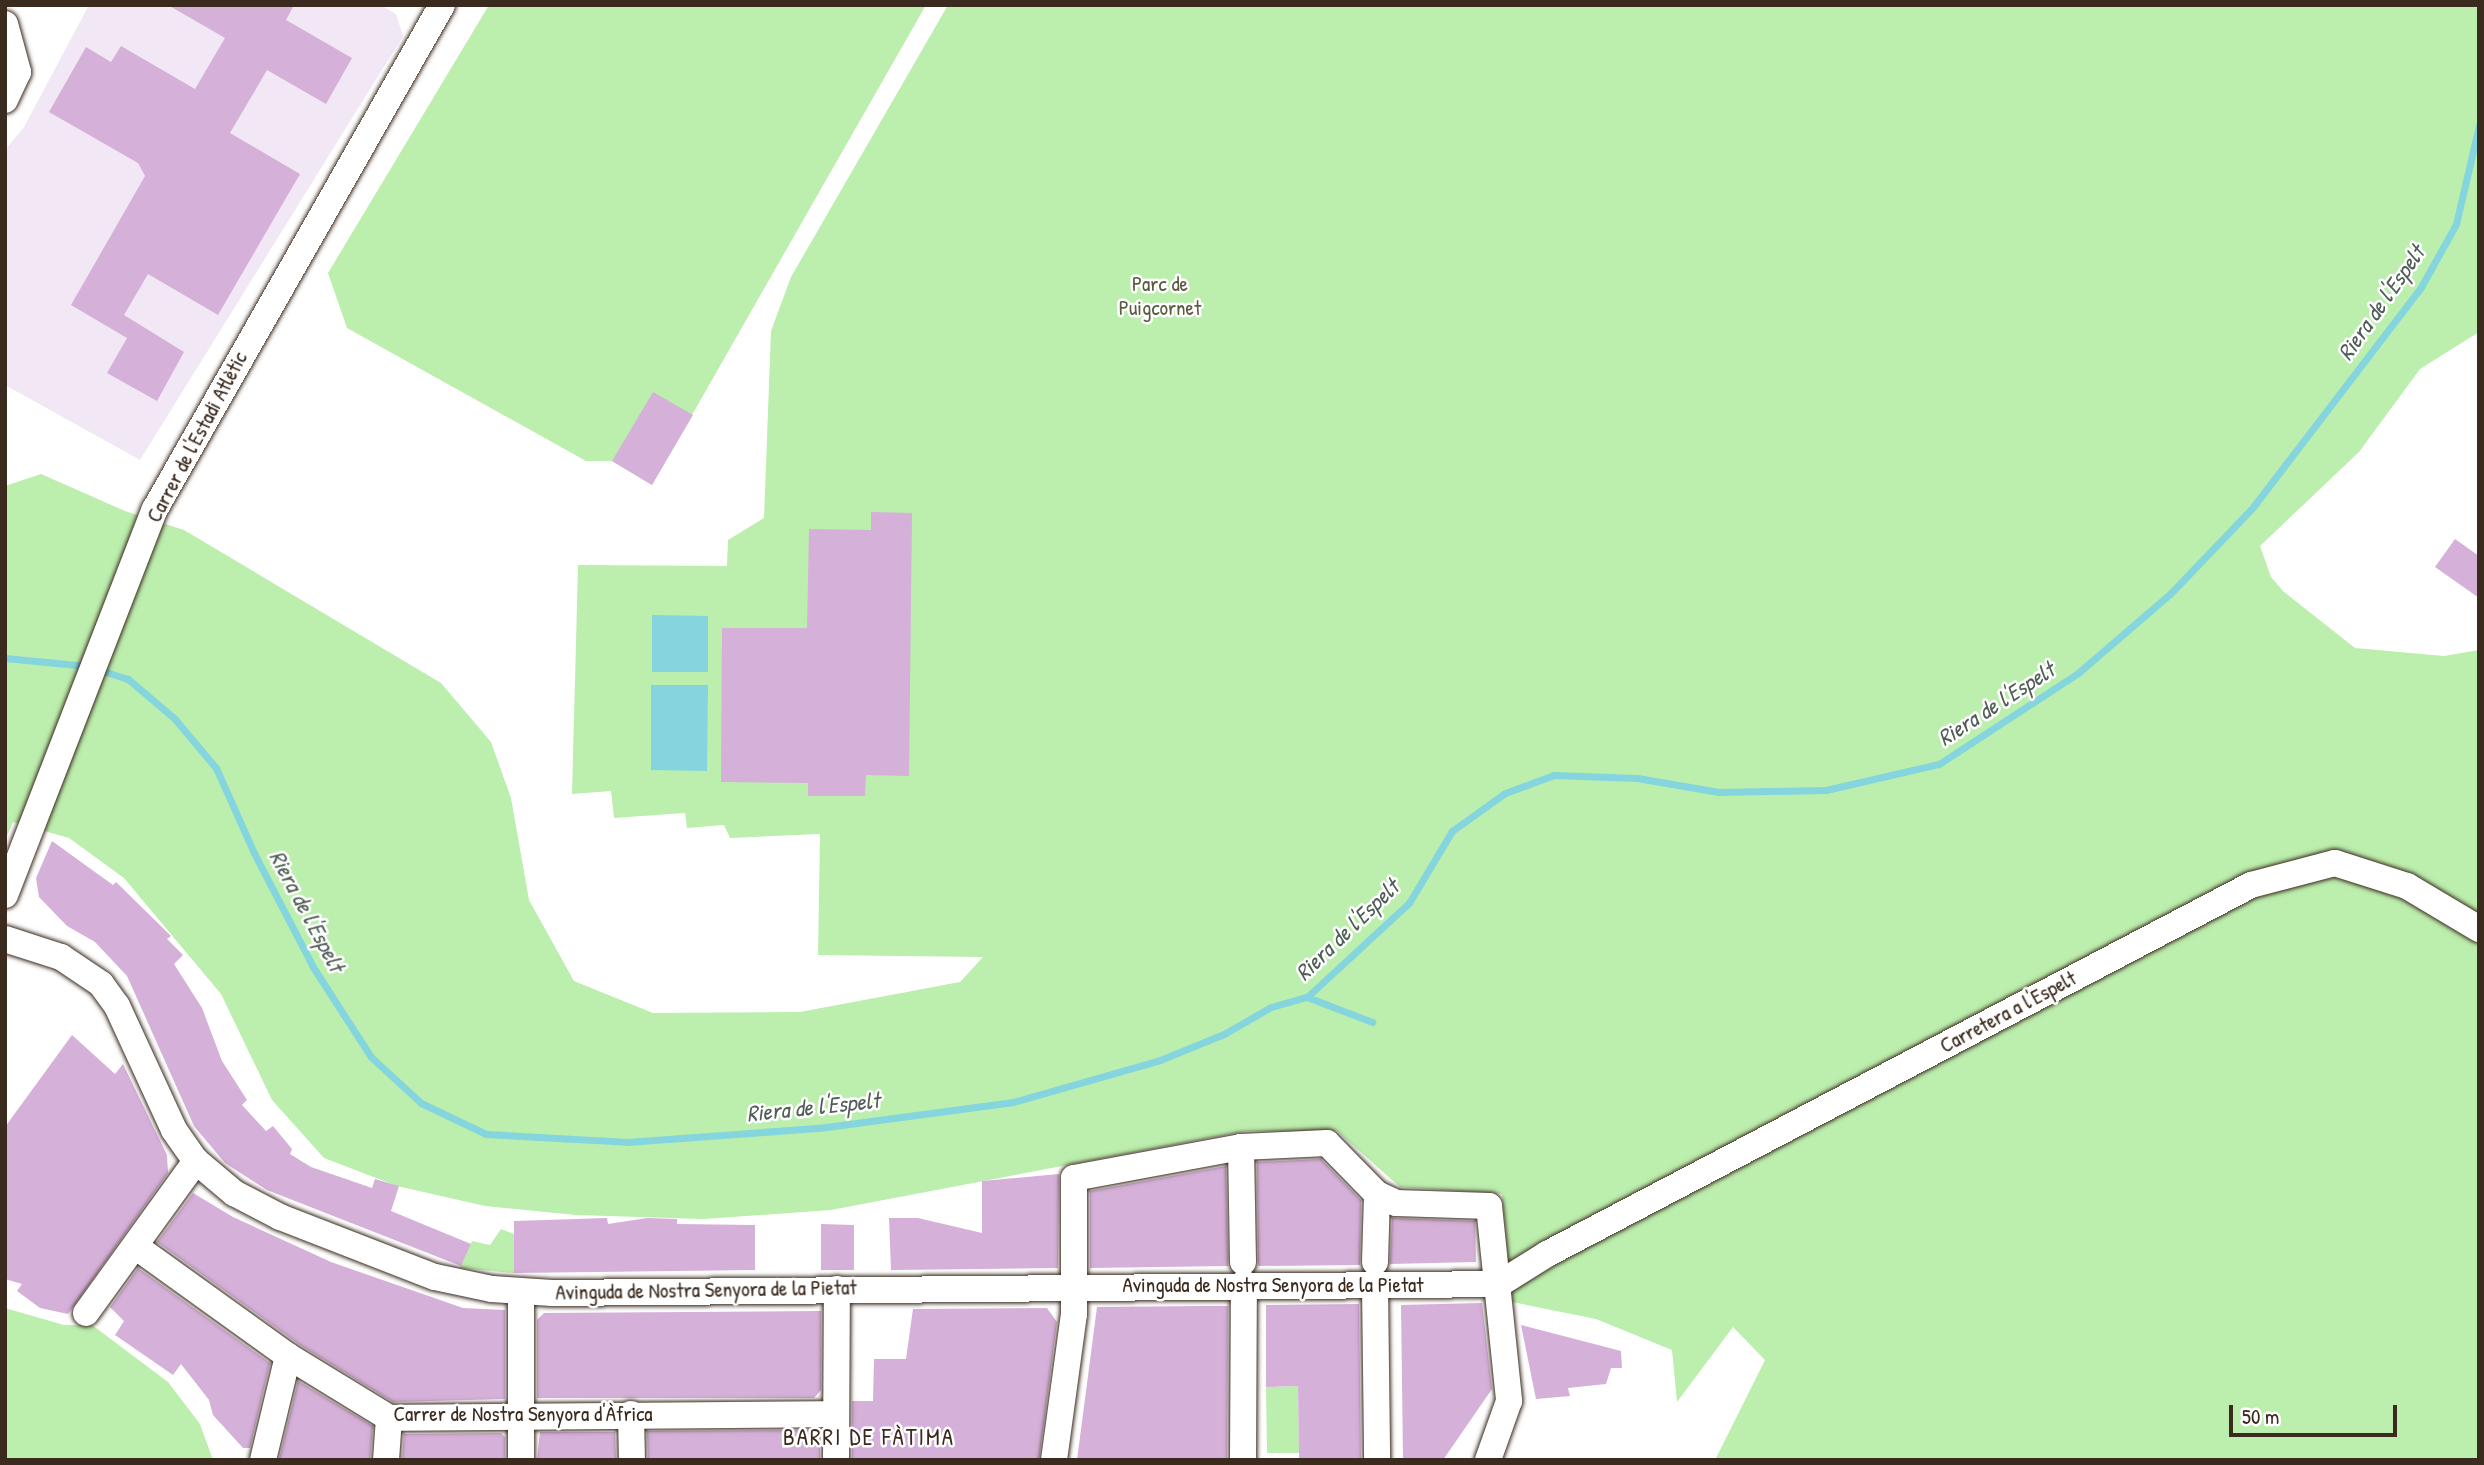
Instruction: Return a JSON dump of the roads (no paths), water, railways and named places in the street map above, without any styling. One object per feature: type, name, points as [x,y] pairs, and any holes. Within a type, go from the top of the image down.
[{"type":"street","points":[[5,15],[13,5]]},
{"type":"street","name":"Carrer de l'Estadi Atlètic","points":[[5,895],[155,509],[435,8]]},
{"type":"street","points":[[5,24],[18,72],[5,100]]},
{"type":"street","name":"Carretera a l'Espelt","points":[[1499,1284],[1547,1254],[2251,885],[2335,863],[2407,886],[2479,929]]},
{"type":"street","name":"Avinguda de Nostra Senyora de la Pietat","points":[[5,939],[61,957],[101,984],[117,1006],[174,1130],[195,1161],[234,1193],[292,1222],[435,1277],[521,1292],[1073,1285],[1244,1273],[1375,1274],[1499,1284]]},
{"type":"street","points":[[1054,1460],[1074,1314],[1074,1178],[1241,1147],[1327,1143],[1377,1194],[1396,1203],[1489,1206],[1509,1401],[1488,1460]]},
{"type":"street","points":[[1241,1147],[1244,1273],[1243,1460]]},
{"type":"street","points":[[86,1313],[195,1161]]},
{"type":"street","points":[[1377,1194],[1377,1460]]},
{"type":"street","name":"Carrer de Nostra Senyora d'Àfrica","points":[[135,1246],[288,1356],[389,1418],[836,1414]]},
{"type":"street","points":[[836,1460],[837,1289]]},
{"type":"street","points":[[521,1292],[521,1460]]},
{"type":"street","points":[[263,1460],[288,1356]]},
{"type":"street","points":[[632,1415],[632,1460]]},
{"type":"street","points":[[386,1460],[389,1418]]},
{"type":"water","points":[[652,615],[708,616],[708,672],[652,672]]},
{"type":"water","points":[[651,685],[708,685],[707,771],[651,770]]},
{"type":"waterway","name":"Riera de l'Espelt","points":[[100,670],[128,679],[174,718],[216,768],[254,853],[313,967],[371,1057],[421,1103],[486,1134],[627,1142],[819,1128],[1013,1102],[1160,1060],[1224,1034],[1271,1007],[1307,997],[1409,903],[1452,831],[1505,793],[1554,775],[1637,778],[1719,792],[1826,790],[1939,764],[2078,673],[2170,594],[2253,507],[2421,287],[2456,224],[2479,125]]},
{"type":"waterway","name":"Riera de l'Espelt","points":[[5,658],[88,666]]},
{"type":"waterway","points":[[1307,997],[1372,1022]]},
{"type":"district","name":"BARRI DE FÀTIMA","points":[[869,1437]]},
{"type":"park label","name":"Parc de Puigcornet","points":[[1160,296]]}]
